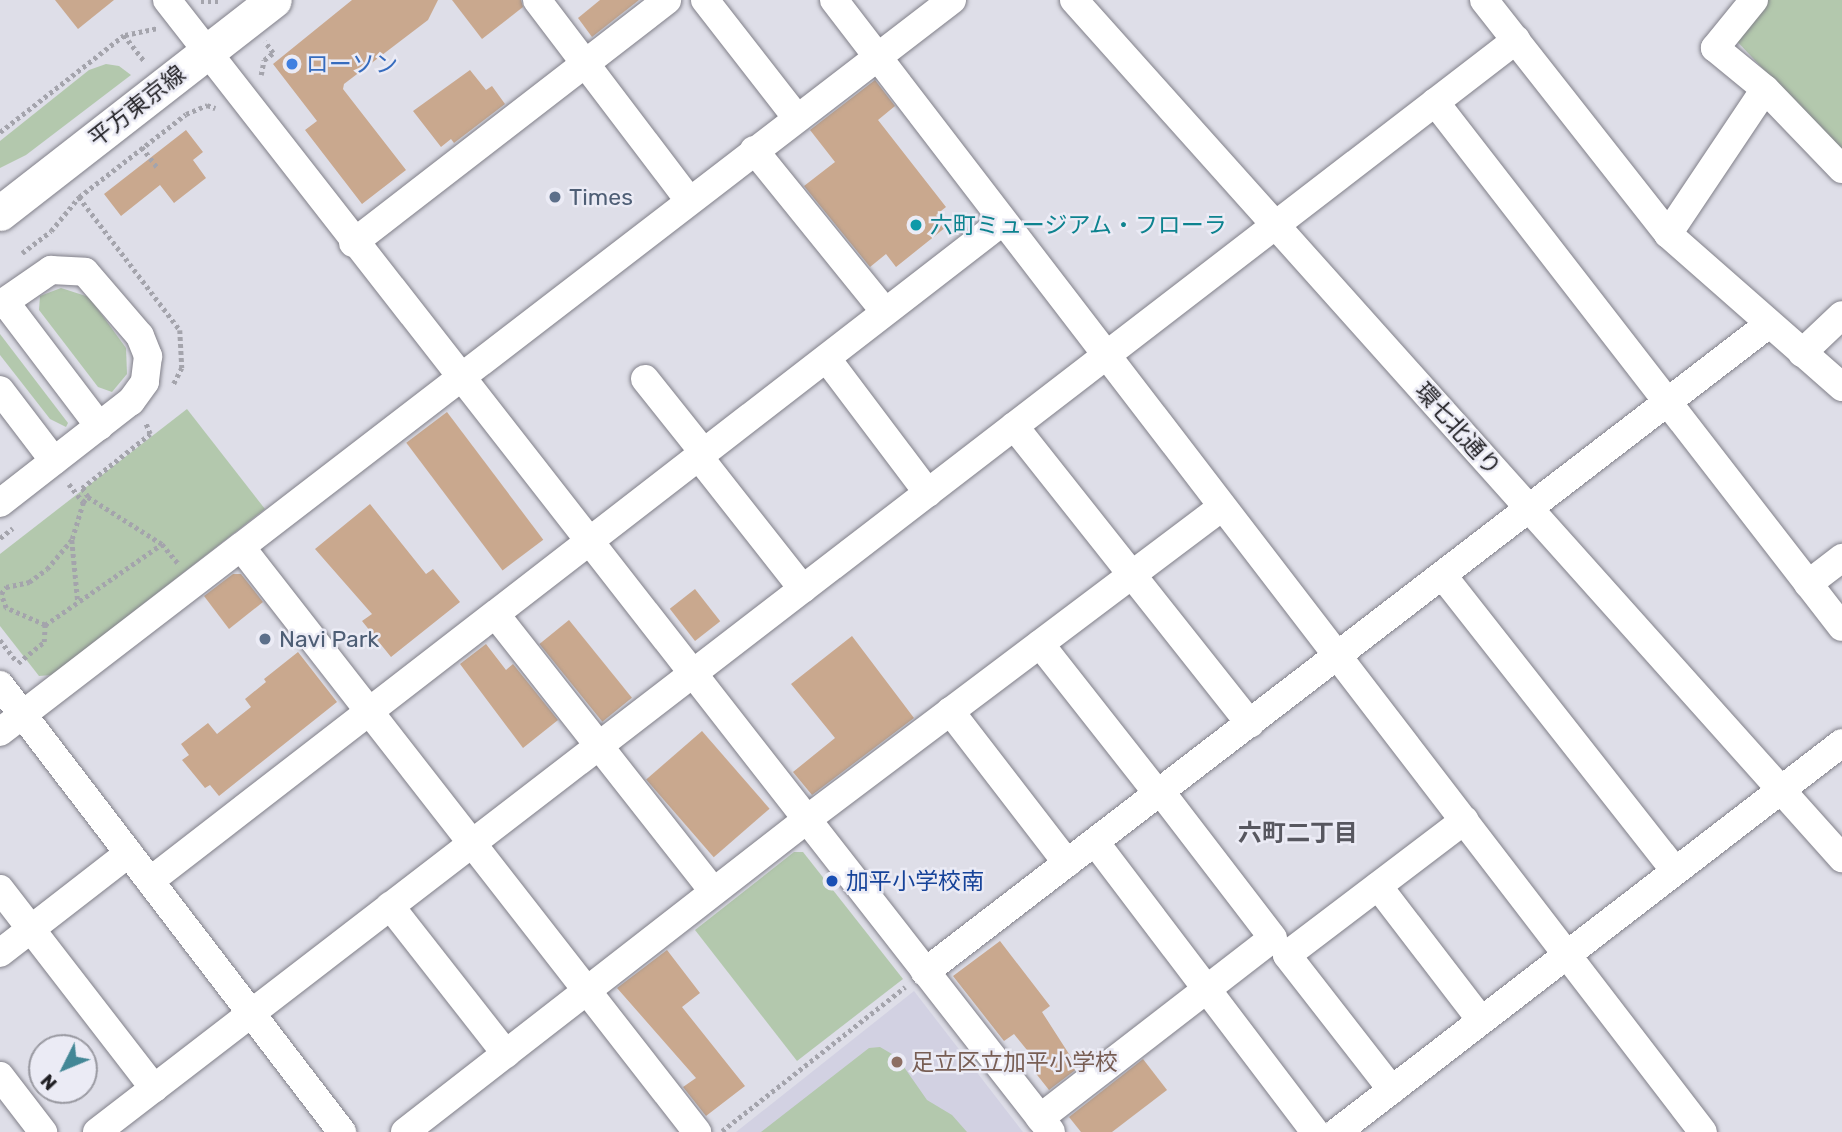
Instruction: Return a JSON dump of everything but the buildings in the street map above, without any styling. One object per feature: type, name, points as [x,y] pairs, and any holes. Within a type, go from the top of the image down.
[{"type":"main road","name":"平方東京線","points":[[0,213],[274,0]]},
{"type":"street","points":[[167,0],[353,243],[1046,1125],[1207,989],[1378,886],[1465,820]]},
{"type":"street","points":[[537,0],[689,200]]},
{"type":"street","points":[[353,243],[667,0]]},
{"type":"street","points":[[705,0],[797,118]]},
{"type":"street","points":[[834,0],[999,224],[1340,655],[1703,1132]]},
{"type":"street","points":[[0,732],[952,0]]},
{"type":"street","name":"環七北通り","points":[[1074,0],[1842,858]]},
{"type":"street","points":[[1754,0],[1715,48],[1765,89],[1842,169]]},
{"type":"street","points":[[1499,6],[1516,40],[1668,234],[1842,387]]},
{"type":"street","points":[[97,1132],[1516,40]]},
{"type":"street","points":[[1668,234],[1765,89]]},
{"type":"street","points":[[1435,103],[1665,404],[1842,627]]},
{"type":"street","points":[[754,150],[885,312]]},
{"type":"street","points":[[150,881],[371,713],[999,224]]},
{"type":"street","points":[[0,503],[62,473],[99,426],[131,401],[145,382],[148,356],[140,336],[95,279],[73,269],[38,276],[2,303],[99,426]]},
{"type":"street","points":[[1802,353],[1842,316]]},
{"type":"street","points":[[925,972],[1769,324]]},
{"type":"street","points":[[827,359],[928,493]]},
{"type":"street","points":[[645,379],[803,589]]},
{"type":"street","points":[[0,390],[62,473]]},
{"type":"street","points":[[1014,426],[1250,724]]},
{"type":"street","points":[[405,1132],[713,891],[1222,507]]},
{"type":"street","points":[[240,547],[697,1132]]},
{"type":"street","points":[[1808,584],[1842,558]]},
{"type":"street","points":[[1443,576],[1675,871]]},
{"type":"street","points":[[496,615],[713,891]]},
{"type":"street","points":[[1040,644],[1392,1090]]},
{"type":"street","points":[[0,685],[342,1132]]},
{"type":"street","points":[[950,711],[1067,863]]},
{"type":"street","points":[[1337,1132],[1842,743]]},
{"type":"street","points":[[1095,842],[1315,1132]]},
{"type":"street","points":[[0,953],[129,853]]},
{"type":"street","points":[[1378,886],[1481,1020]]},
{"type":"street","points":[[0,889],[155,1088]]},
{"type":"street","points":[[390,906],[506,1054]]},
{"type":"street","points":[[0,1076],[43,1132]]},
{"type":"path","points":[[197,0],[222,0]]},
{"type":"path","points":[[0,132],[124,35],[186,114]]},
{"type":"path","points":[[20,255],[51,231],[79,197],[186,114],[207,105],[224,115]]},
{"type":"path","points":[[142,148],[158,168]]},
{"type":"path","points":[[146,424],[150,434],[82,488],[88,497],[162,544],[193,583]]},
{"type":"path","points":[[62,473],[83,502]]},
{"type":"path","points":[[78,602],[72,539],[83,502],[88,497]]},
{"type":"path","points":[[45,625],[6,608],[1,594],[6,587],[29,582],[47,569],[72,539]]},
{"type":"path","points":[[45,625],[162,544]]},
{"type":"path","points":[[18,663],[44,642],[45,625]]},
{"type":"path","points":[[720,1132],[925,972]]},
{"type":"shaded area","name":"足立区立加平小学校","points":[[914,991],[1023,1132],[736,1132]]},
{"type":"green space","points":[[1763,0],[1842,0],[1842,153],[1733,37]]},
{"type":"green space","points":[[106,64],[119,66],[131,75],[26,155],[0,168],[0,141],[89,70]]},
{"type":"green space","points":[[61,288],[89,297],[126,348],[127,374],[112,392],[98,387],[39,310],[40,296]]},
{"type":"green space","points":[[0,334],[68,423],[66,427],[50,419],[0,355]]},
{"type":"green space","points":[[187,409],[265,509],[52,675],[39,676],[0,626],[0,554]]},
{"type":"green space","points":[[794,852],[803,852],[903,979],[797,1061],[695,930]]},
{"type":"green space","points":[[880,1047],[897,1057],[927,1100],[952,1115],[967,1132],[761,1132],[869,1048]]},
{"type":"place","name":"ローソン","points":[[292,64]]},
{"type":"place","name":"Times","points":[[555,197]]},
{"type":"place","name":"六町ミュージアム・フローラ","points":[[916,225]]},
{"type":"place","name":"Navi Park","points":[[265,639]]},
{"type":"place","name":"加平小学校南","points":[[832,881]]},
{"type":"place","name":"足立区立加平小学校","points":[[897,1062]]},
{"type":"district","name":"六町二丁目","points":[[1298,834]]}]
